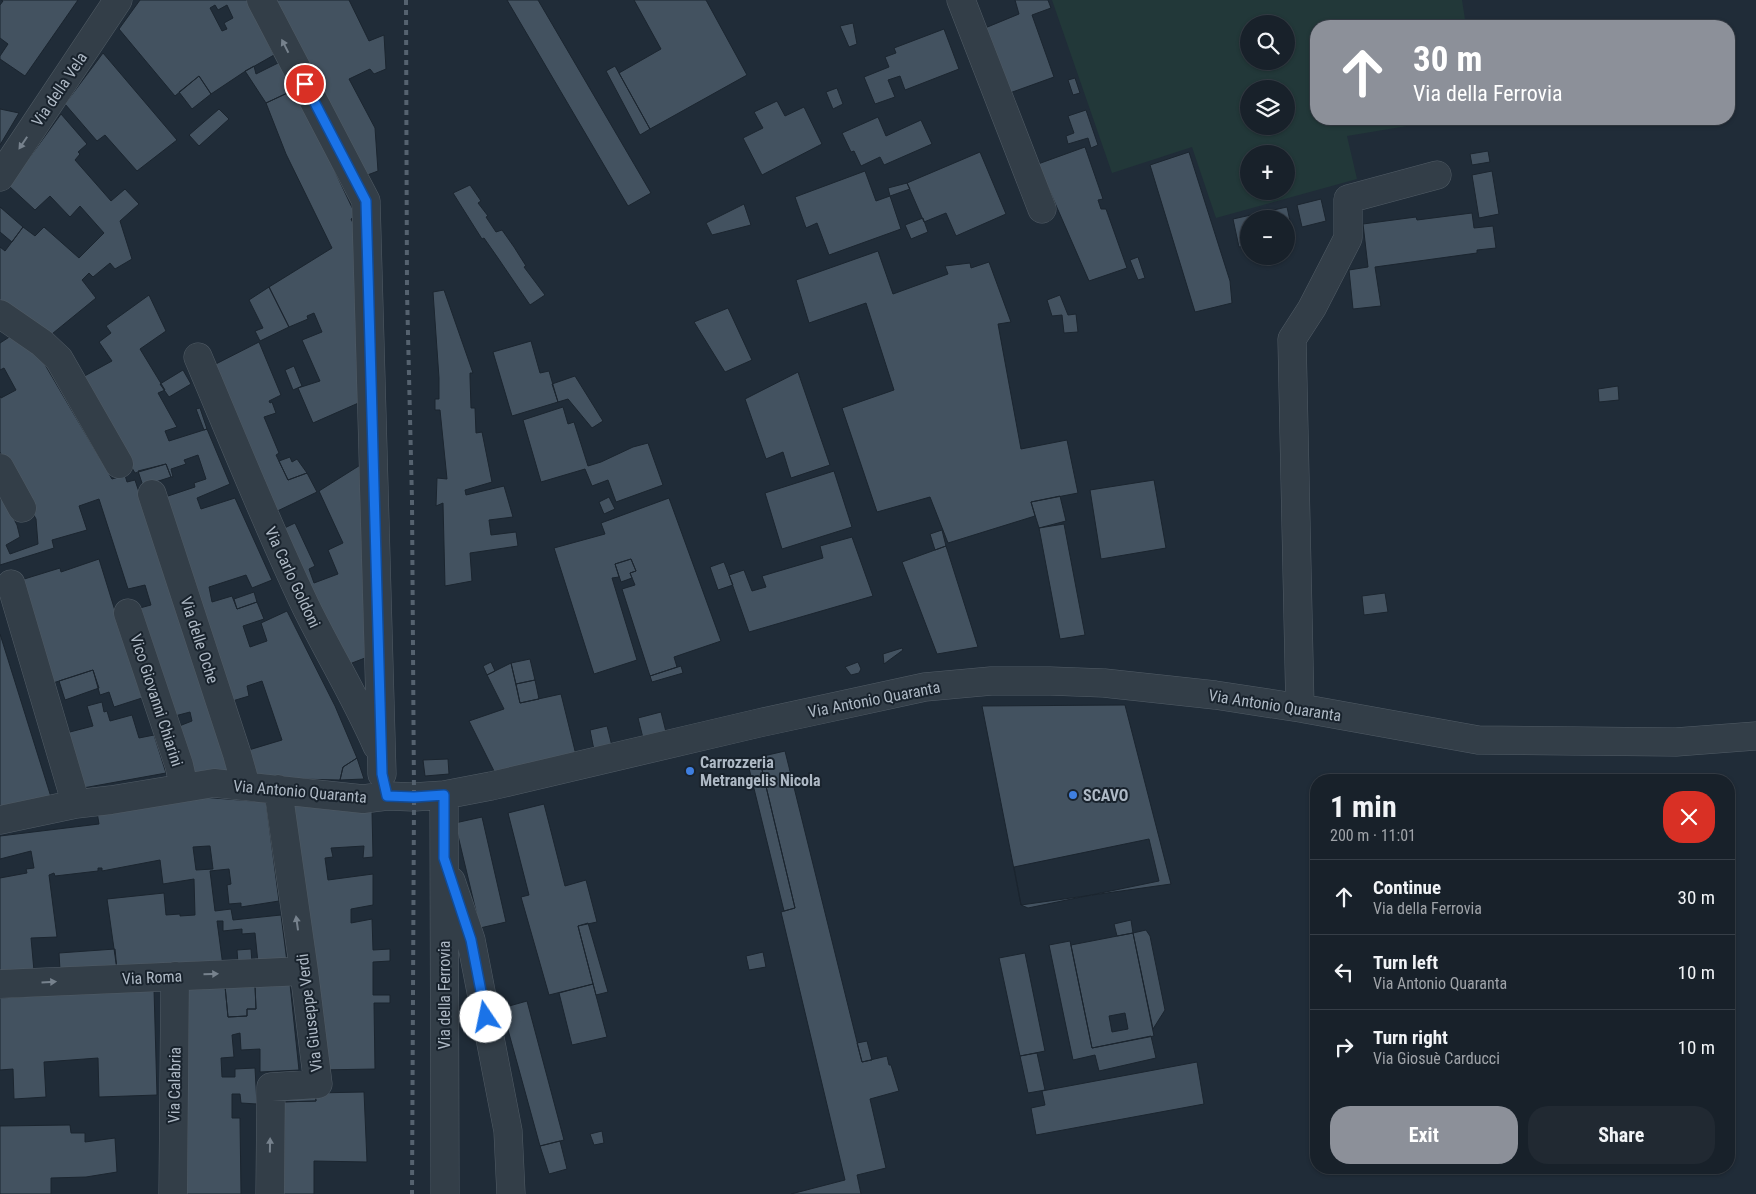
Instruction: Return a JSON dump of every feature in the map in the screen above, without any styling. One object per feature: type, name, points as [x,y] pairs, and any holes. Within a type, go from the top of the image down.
[{"type":"street","name":"Via della Vela","points":[[0,177],[118,0]]},
{"type":"street","points":[[261,0],[366,201],[384,785]]},
{"type":"street","points":[[961,0],[1042,209]]},
{"type":"street","points":[[1300,708],[1292,339],[1312,308],[1348,238],[1348,199],[1437,175]]},
{"type":"street","points":[[0,314],[42,343],[59,359],[119,464]]},
{"type":"street","name":"Via Carlo Goldoni","points":[[198,357],[264,515],[299,592],[362,712],[378,750],[384,785]]},
{"type":"street","points":[[0,468],[22,508]]},
{"type":"street","name":"Via delle Oche","points":[[152,494],[246,786]]},
{"type":"street","points":[[11,584],[76,804]]},
{"type":"street","name":"Vico Giovanni Chiarini","points":[[128,613],[179,765],[184,787]]},
{"type":"street","name":"Via Antonio Quaranta","points":[[0,820],[76,804],[214,783],[363,799],[384,785],[414,797],[444,795],[491,786],[759,722],[934,686],[991,681],[1104,683],[1215,695],[1300,708],[1478,740],[1676,742],[1756,736]]},
{"type":"street","name":"Via Giuseppe Verdi","points":[[270,1194],[271,1087],[318,1084],[278,789]]},
{"type":"street","name":"Via della Ferrovia","points":[[444,795],[445,1194]]},
{"type":"street","points":[[444,858],[471,940],[508,1131],[511,1194]]},
{"type":"street","name":"Via Roma","points":[[0,984],[304,971]]},
{"type":"street","name":"Via Calabria","points":[[172,1194],[175,976]]},
{"type":"green space","points":[[1052,0],[1462,0],[1465,20],[1310,20],[1310,125],[1413,125],[1347,136],[1357,179],[1295,196],[1295,145],[1240,145],[1240,200],[1281,200],[1216,218],[1192,147],[1112,173]]},
{"type":"building","points":[[1,0],[78,0],[25,76],[0,59],[8,44],[0,38],[0,5],[3,1]]},
{"type":"building","points":[[140,0],[247,0],[274,55],[211,94],[199,76],[175,96],[119,29]],"holes":[[[215,5],[218,10],[227,5],[233,18],[224,23],[227,29],[222,31],[210,8]]]},
{"type":"building","points":[[272,0],[349,0],[369,41],[384,35],[386,69],[374,74],[370,69],[349,79],[375,128],[378,171],[362,177]]},
{"type":"building","points":[[507,0],[538,0],[651,193],[628,206]]},
{"type":"building","points":[[634,0],[706,0],[747,75],[650,129],[619,73],[661,49]]},
{"type":"building","points":[[1015,0],[1048,0],[1051,8],[1032,15],[1054,77],[1007,94],[985,28],[1019,14]]},
{"type":"building","points":[[853,23],[857,44],[849,47],[840,26]]},
{"type":"building","points":[[944,29],[959,69],[905,90],[900,76],[888,80],[895,97],[875,104],[864,77],[889,67],[885,57],[896,53],[894,48]]},
{"type":"building","points":[[103,53],[177,140],[137,171],[105,135],[97,141],[65,104]]},
{"type":"building","points":[[280,62],[296,89],[266,103],[245,71],[254,66],[256,74]]},
{"type":"building","points":[[615,66],[650,129],[640,135],[606,71]]},
{"type":"building","points":[[199,76],[211,94],[192,109],[179,92]]},
{"type":"building","points":[[1075,78],[1080,93],[1073,95],[1068,80]]},
{"type":"building","points":[[837,88],[843,104],[833,109],[826,92]]},
{"type":"building","points":[[296,89],[356,216],[351,219],[362,241],[363,401],[313,423],[298,388],[320,381],[302,340],[322,332],[314,313],[307,316],[308,319],[289,327],[269,287],[332,248],[286,154],[266,103]]},
{"type":"building","points":[[777,101],[785,116],[804,107],[822,144],[762,175],[743,138],[763,128],[754,112]]},
{"type":"building","points":[[0,109],[19,113],[0,145]]},
{"type":"building","points":[[219,109],[229,119],[199,146],[189,135]]},
{"type":"building","points":[[1086,110],[1098,145],[1091,148],[1088,138],[1068,144],[1066,136],[1074,133],[1068,116]]},
{"type":"building","points":[[61,114],[87,144],[78,152],[80,154],[75,160],[111,201],[125,189],[139,204],[120,221],[132,259],[115,269],[110,263],[93,277],[89,273],[82,280],[96,298],[47,338],[0,306],[0,247],[5,251],[23,227],[35,236],[44,227],[79,258],[104,233],[80,206],[70,217],[50,196],[35,210],[9,186]]},
{"type":"building","points":[[878,117],[886,136],[921,120],[932,144],[884,165],[880,157],[861,166],[854,151],[851,152],[842,133]]},
{"type":"building","points":[[1085,147],[1103,199],[1098,200],[1101,209],[1106,209],[1127,268],[1089,281],[1038,164]]},
{"type":"building","points":[[1488,151],[1490,162],[1472,165],[1470,154]]},
{"type":"building","points":[[980,152],[1006,214],[956,236],[946,213],[924,222],[907,183]]},
{"type":"building","points":[[1189,152],[1230,281],[1232,303],[1195,312],[1150,165]]},
{"type":"building","points":[[865,171],[876,201],[890,196],[901,229],[829,255],[817,223],[806,228],[795,197]]},
{"type":"building","points":[[1492,171],[1499,214],[1479,218],[1472,175]]},
{"type":"building","points":[[907,183],[910,189],[890,196],[888,188]]},
{"type":"building","points":[[470,185],[481,201],[478,203],[488,216],[486,217],[496,232],[502,230],[526,266],[524,267],[545,295],[530,305],[484,238],[482,239],[453,193]]},
{"type":"building","points":[[1321,199],[1326,221],[1302,227],[1297,205]]},
{"type":"building","points":[[744,204],[751,225],[712,235],[706,223]]},
{"type":"building","points":[[0,207],[23,227],[12,242],[0,232]]},
{"type":"building","points":[[1287,207],[1288,210],[1274,210]]},
{"type":"building","points":[[1472,213],[1474,228],[1493,226],[1496,248],[1477,250],[1477,253],[1375,267],[1381,306],[1353,309],[1349,270],[1368,267],[1363,224],[1416,217],[1417,220]]},
{"type":"building","points":[[1240,217],[1240,247],[1239,247],[1233,219]]},
{"type":"building","points":[[923,218],[928,232],[911,239],[905,225]]},
{"type":"building","points":[[878,251],[893,294],[948,274],[945,266],[970,263],[971,268],[989,262],[1011,322],[998,324],[1021,449],[1067,440],[1078,493],[1031,502],[1035,516],[948,543],[930,497],[877,512],[842,408],[894,390],[866,303],[809,323],[796,280]]},
{"type":"building","points":[[1138,257],[1145,278],[1138,280],[1130,260]]},
{"type":"building","points":[[269,287],[289,327],[260,341],[255,331],[263,328],[249,300]]},
{"type":"building","points":[[444,290],[473,373],[470,373],[471,408],[475,408],[476,433],[482,432],[492,482],[465,490],[466,495],[504,486],[513,517],[489,520],[491,535],[516,532],[518,546],[470,553],[472,581],[445,586],[443,503],[436,506],[437,478],[447,479],[440,410],[435,410],[435,399],[439,399],[439,378],[433,292]]},
{"type":"building","points":[[149,295],[166,331],[140,349],[165,390],[158,393],[177,427],[165,431],[169,441],[207,429],[230,484],[197,498],[201,509],[235,498],[272,580],[252,588],[246,575],[209,587],[212,602],[232,596],[237,609],[257,602],[264,619],[243,626],[250,647],[267,641],[261,623],[287,611],[335,706],[357,758],[343,767],[340,780],[251,778],[242,752],[282,740],[262,681],[247,686],[249,696],[229,702],[162,498],[195,487],[194,483],[206,479],[198,455],[184,460],[186,464],[171,469],[173,477],[171,477],[166,464],[135,473],[79,379],[112,361],[99,342],[111,333],[106,326]]},
{"type":"building","points":[[1060,295],[1068,315],[1076,314],[1078,332],[1064,333],[1062,315],[1052,316],[1047,300]]},
{"type":"building","points":[[728,308],[752,360],[725,372],[694,322]]},
{"type":"building","points":[[14,334],[44,363],[112,479],[125,475],[127,482],[135,480],[231,772],[190,774],[174,728],[192,721],[190,712],[171,717],[136,609],[151,605],[145,585],[128,589],[99,499],[79,506],[87,530],[52,540],[54,548],[0,565],[0,492],[17,525],[20,537],[6,545],[10,554],[38,544],[36,519],[0,452],[0,396],[1,398],[16,390],[4,368],[0,370],[0,343]]},
{"type":"building","points":[[531,341],[540,373],[549,371],[558,402],[512,416],[493,352]]},
{"type":"building","points":[[259,342],[281,395],[269,401],[270,403],[272,402],[276,413],[264,417],[279,453],[276,455],[288,480],[307,473],[317,492],[267,516],[204,370]]},
{"type":"building","points":[[294,366],[302,386],[293,390],[285,370]]},
{"type":"building","points":[[183,370],[191,384],[169,397],[160,384]]},
{"type":"building","points":[[798,372],[830,465],[791,478],[783,452],[766,459],[745,399]]},
{"type":"building","points":[[575,376],[603,421],[592,428],[568,399],[558,402],[552,384]]},
{"type":"building","points":[[1618,386],[1619,400],[1599,402],[1598,389]]},
{"type":"building","points":[[563,407],[568,424],[574,422],[588,466],[633,447],[648,443],[663,485],[616,502],[608,480],[592,486],[585,469],[541,482],[523,420]]},
{"type":"building","points":[[200,408],[207,429],[204,430],[196,409]]},
{"type":"building","points":[[290,457],[292,462],[297,459],[307,473],[288,480],[279,461]]},
{"type":"building","points":[[365,462],[365,658],[339,668],[276,532],[295,523],[315,566],[309,569],[314,583],[338,574],[328,550],[343,543],[319,491]]},
{"type":"building","points":[[166,464],[171,477],[143,486],[138,471]]},
{"type":"building","points":[[834,471],[852,527],[782,549],[765,493]]},
{"type":"building","points":[[1154,480],[1166,548],[1101,559],[1090,490]]},
{"type":"building","points":[[1060,496],[1066,521],[1039,528],[1031,502]]},
{"type":"building","points":[[609,497],[615,509],[604,514],[599,502]]},
{"type":"building","points":[[669,498],[721,641],[674,657],[677,667],[650,676],[622,589],[635,585],[630,573],[636,571],[631,559],[615,564],[619,577],[612,578],[637,660],[594,674],[554,548],[605,534],[601,523]]},
{"type":"building","points":[[1064,524],[1085,635],[1060,639],[1039,528]]},
{"type":"building","points":[[942,530],[946,546],[935,550],[930,534]]},
{"type":"building","points":[[852,537],[873,596],[749,632],[729,575],[744,570],[752,591],[766,587],[762,576],[823,558],[820,546]]},
{"type":"building","points":[[946,546],[978,647],[937,654],[902,562]]},
{"type":"building","points":[[99,559],[142,698],[114,707],[109,692],[100,695],[93,670],[53,683],[21,580],[60,568],[61,572]]},
{"type":"building","points":[[631,559],[636,571],[630,573],[632,578],[621,582],[615,564]]},
{"type":"building","points":[[724,562],[733,585],[718,590],[710,567]]},
{"type":"building","points":[[254,592],[257,602],[237,609],[234,599]]},
{"type":"building","points":[[1385,593],[1388,612],[1364,615],[1362,596]]},
{"type":"building","points":[[0,634],[51,797],[0,807]]},
{"type":"building","points":[[902,648],[903,650],[884,664],[883,654]]},
{"type":"building","points":[[530,659],[535,680],[516,684],[511,663]]},
{"type":"building","points":[[491,662],[495,671],[487,675],[483,666]]},
{"type":"building","points":[[858,662],[861,669],[859,673],[851,675],[845,667]]},
{"type":"building","points":[[511,663],[520,703],[561,694],[576,755],[496,775],[469,721],[504,709],[487,675]]},
{"type":"building","points":[[681,666],[683,673],[652,682],[650,676]]},
{"type":"building","points":[[93,670],[99,688],[65,700],[59,681]]},
{"type":"building","points":[[535,680],[539,699],[520,703],[516,684]]},
{"type":"building","points":[[102,702],[104,712],[107,711],[110,721],[132,715],[139,738],[154,735],[166,773],[83,788],[66,733],[93,726],[87,706]]},
{"type":"building","name":"SCAVO","points":[[1125,705],[1171,884],[1021,905],[982,706]]},
{"type":"building","points":[[661,712],[666,732],[643,738],[638,718]]},
{"type":"building","points":[[607,726],[612,746],[594,750],[590,730]]},
{"type":"building","points":[[785,751],[862,1062],[887,1056],[899,1091],[870,1099],[886,1168],[857,1175],[861,1194],[791,1194],[845,1180],[781,912],[795,908],[759,757]]},
{"type":"building","points":[[759,757],[795,908],[784,911],[747,760]]},
{"type":"building","points":[[357,758],[364,779],[340,780],[343,767]]},
{"type":"building","points":[[448,759],[449,774],[425,776],[423,760]]},
{"type":"building","points":[[201,797],[266,802],[279,901],[241,907],[241,903],[229,904],[227,885],[231,884],[229,869],[210,871],[215,911],[231,909],[233,920],[281,915],[287,962],[258,963],[255,933],[242,934],[242,929],[223,931],[223,921],[217,921],[223,966],[117,970],[107,899],[164,893],[166,915],[195,915],[194,879],[163,884],[160,860],[102,871],[102,868],[98,868],[98,871],[55,876],[54,873],[49,875],[57,937],[31,938],[34,971],[0,973],[0,878],[27,873],[26,869],[34,868],[31,851],[0,859],[0,836],[99,824],[97,812]],"holes":[[[210,846],[213,869],[196,870],[193,847]]]},
{"type":"building","points":[[287,804],[372,811],[373,857],[363,858],[364,846],[331,848],[333,857],[325,858],[328,880],[373,874],[373,905],[351,909],[351,923],[372,919],[373,950],[390,949],[390,961],[373,962],[373,995],[390,995],[390,1003],[374,1003],[375,1069],[320,1070]]},
{"type":"building","points":[[544,804],[565,886],[586,880],[597,922],[578,926],[593,984],[549,995],[521,897],[529,895],[508,813]]},
{"type":"building","points":[[482,817],[506,922],[480,928],[455,823]]},
{"type":"building","points":[[1149,839],[1159,881],[1028,908],[1021,905],[1014,867]]},
{"type":"building","points":[[1131,920],[1133,933],[1117,936],[1114,924]]},
{"type":"building","points":[[588,923],[608,992],[596,995],[578,926]]},
{"type":"building","points":[[1146,930],[1150,936],[1165,1010],[1153,1029],[1133,933]]},
{"type":"building","points":[[1133,933],[1154,1036],[1092,1048],[1071,945]],"holes":[[[1125,1013],[1128,1029],[1112,1032],[1109,1016]]]},
{"type":"building","points":[[1070,941],[1092,1048],[1151,1036],[1156,1058],[1099,1071],[1095,1055],[1073,1060],[1049,945]]},
{"type":"building","points":[[115,949],[117,970],[60,970],[59,953]]},
{"type":"building","points":[[251,949],[252,963],[238,964],[237,950]]},
{"type":"building","points":[[763,952],[766,967],[749,970],[746,956]]},
{"type":"building","points":[[1025,953],[1045,1051],[1020,1056],[999,958]]},
{"type":"building","points":[[290,984],[299,1070],[260,1072],[260,1049],[241,1050],[240,1033],[232,1035],[234,1057],[221,1058],[222,1077],[235,1077],[235,1069],[255,1068],[257,1104],[241,1103],[240,1094],[232,1094],[232,1118],[240,1118],[241,1194],[178,1194],[178,988],[225,986],[228,1017],[247,1016],[247,1009],[256,1009],[255,985]]},
{"type":"building","points":[[593,984],[607,1037],[572,1045],[559,993]]},
{"type":"building","points":[[255,985],[256,1009],[247,1009],[247,1016],[228,1017],[225,986]]},
{"type":"building","points":[[154,989],[157,1095],[99,1097],[98,1058],[44,1062],[46,1097],[14,1099],[13,1069],[0,1070],[0,998]]},
{"type":"building","points":[[527,1001],[564,1140],[540,1146],[502,1008]]},
{"type":"building","points":[[867,1041],[872,1060],[862,1062],[857,1043]]},
{"type":"building","points":[[1037,1053],[1045,1090],[1028,1093],[1020,1056]]},
{"type":"building","points":[[1197,1062],[1204,1104],[1036,1135],[1031,1108],[1045,1105],[1042,1091]]},
{"type":"building","points":[[364,1092],[367,1162],[314,1161],[314,1194],[278,1194],[279,1102],[316,1101],[315,1093]]},
{"type":"building","points":[[278,1093],[315,1093],[316,1101],[279,1102]]},
{"type":"building","points":[[70,1125],[71,1133],[85,1133],[85,1142],[115,1138],[117,1172],[86,1177],[51,1178],[51,1194],[0,1194],[0,1126]]},
{"type":"building","points":[[602,1131],[604,1143],[594,1145],[590,1134]]},
{"type":"building","points":[[560,1141],[567,1169],[549,1174],[540,1146]]},
{"type":"railway","points":[[406,0],[407,292],[412,500],[414,797],[412,1194]]},
{"type":"place","name":"Carrozzeria Metrangelis Nicola","points":[[690,771]]},
{"type":"place","name":"SCAVO","points":[[1073,795]]},
{"type":"route","points":[[305,84],[366,201],[382,774],[387,796],[444,795],[444,858],[471,940],[486,1017]]}]
